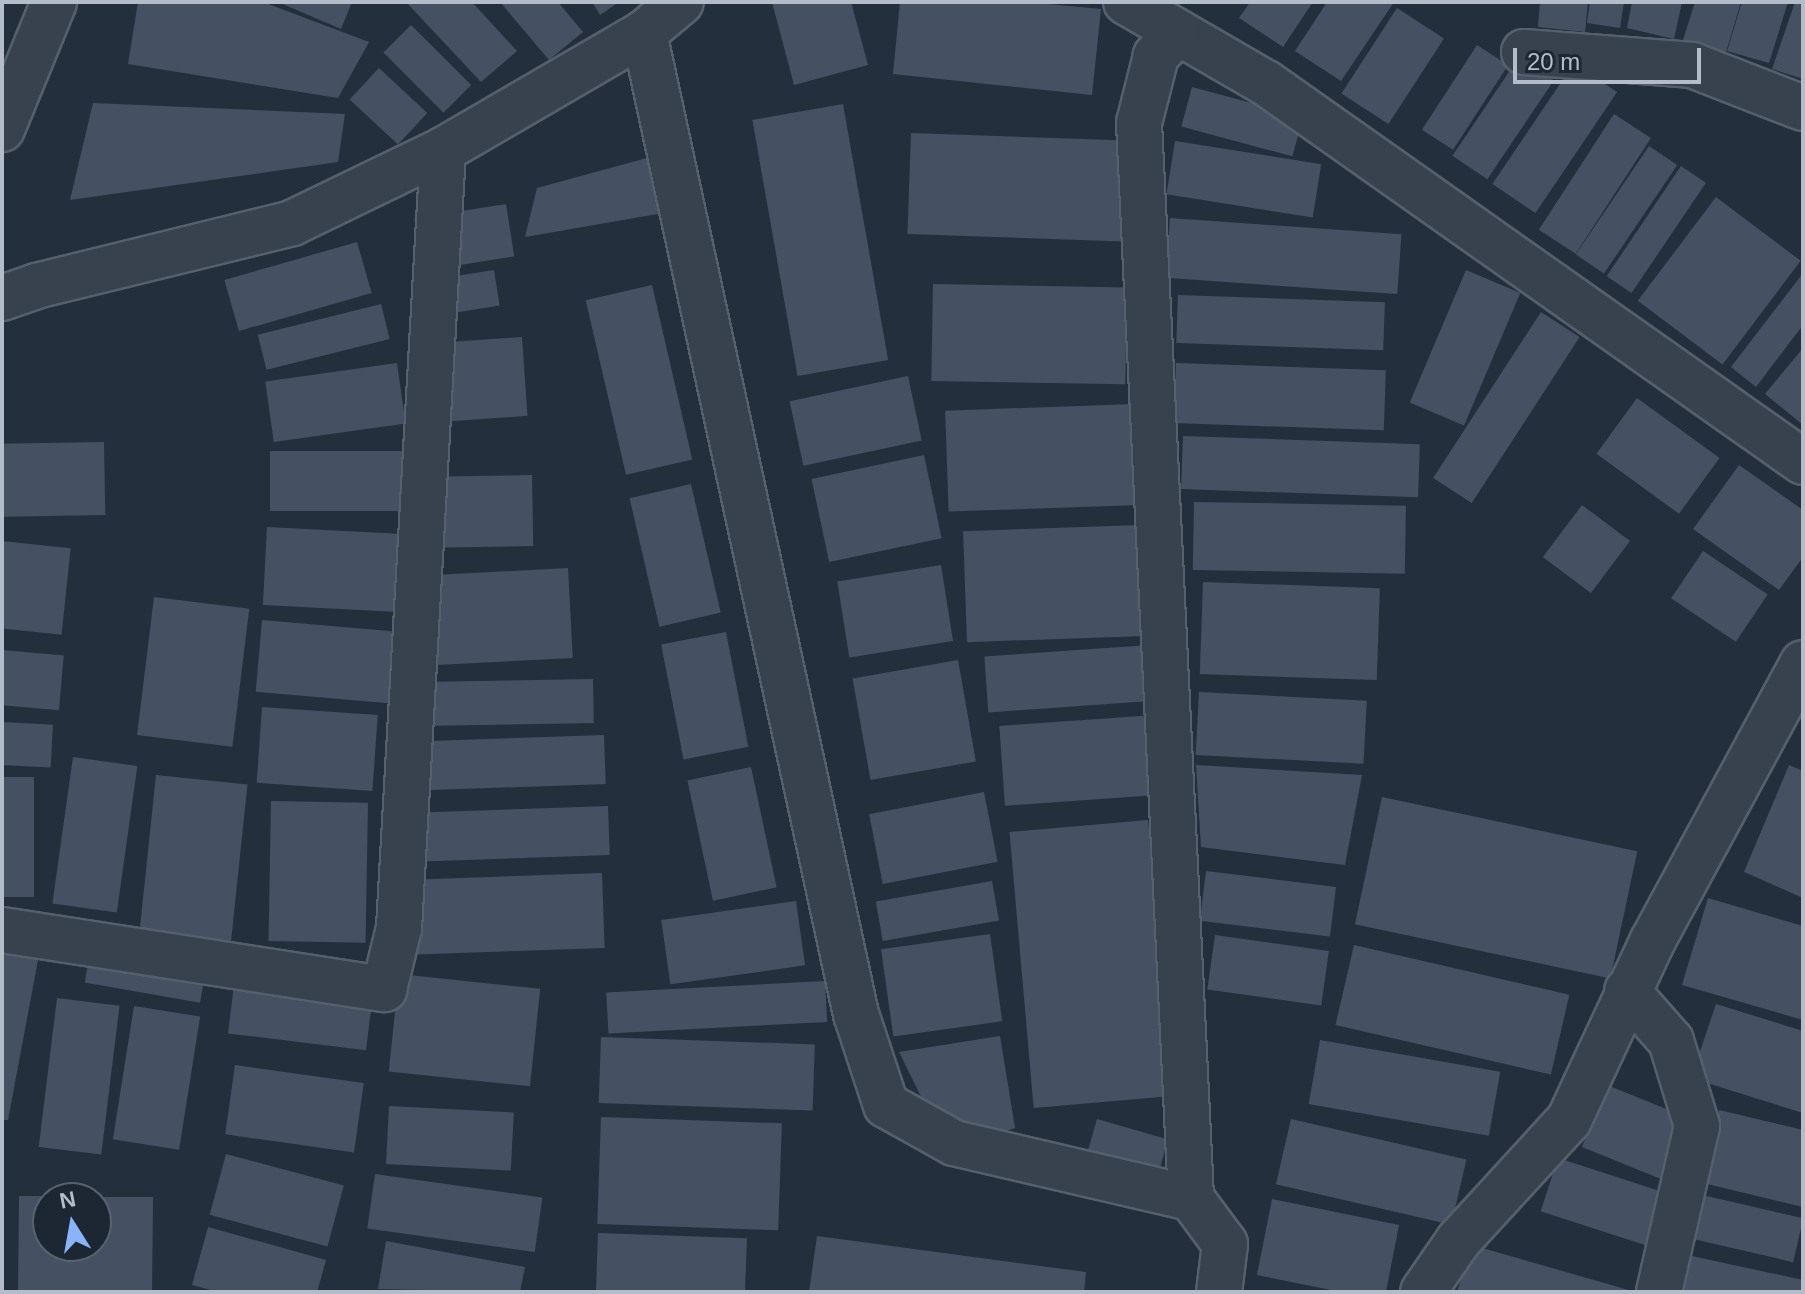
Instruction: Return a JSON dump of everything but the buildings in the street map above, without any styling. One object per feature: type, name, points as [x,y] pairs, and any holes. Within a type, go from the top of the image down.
[{"type":"street","points":[[2,129],[54,2]]},
{"type":"street","points":[[2,298],[36,286],[292,223],[443,150],[644,33],[681,2]]},
{"type":"street","points":[[1126,2],[1279,92],[1803,462]]},
{"type":"street","points":[[1178,32],[1156,56],[1139,123],[1191,1198],[1225,1244],[1219,1292]]},
{"type":"street","points":[[644,33],[856,1014],[886,1105],[954,1143],[1191,1198]]},
{"type":"street","points":[[1524,52],[1692,65],[1803,108]]},
{"type":"street","points":[[2,930],[384,989],[399,928],[443,150]]},
{"type":"street","points":[[1423,1292],[1458,1241],[1569,1120],[1627,991],[1803,663]]},
{"type":"street","points":[[1627,991],[1671,1041],[1697,1126],[1659,1292]]}]
